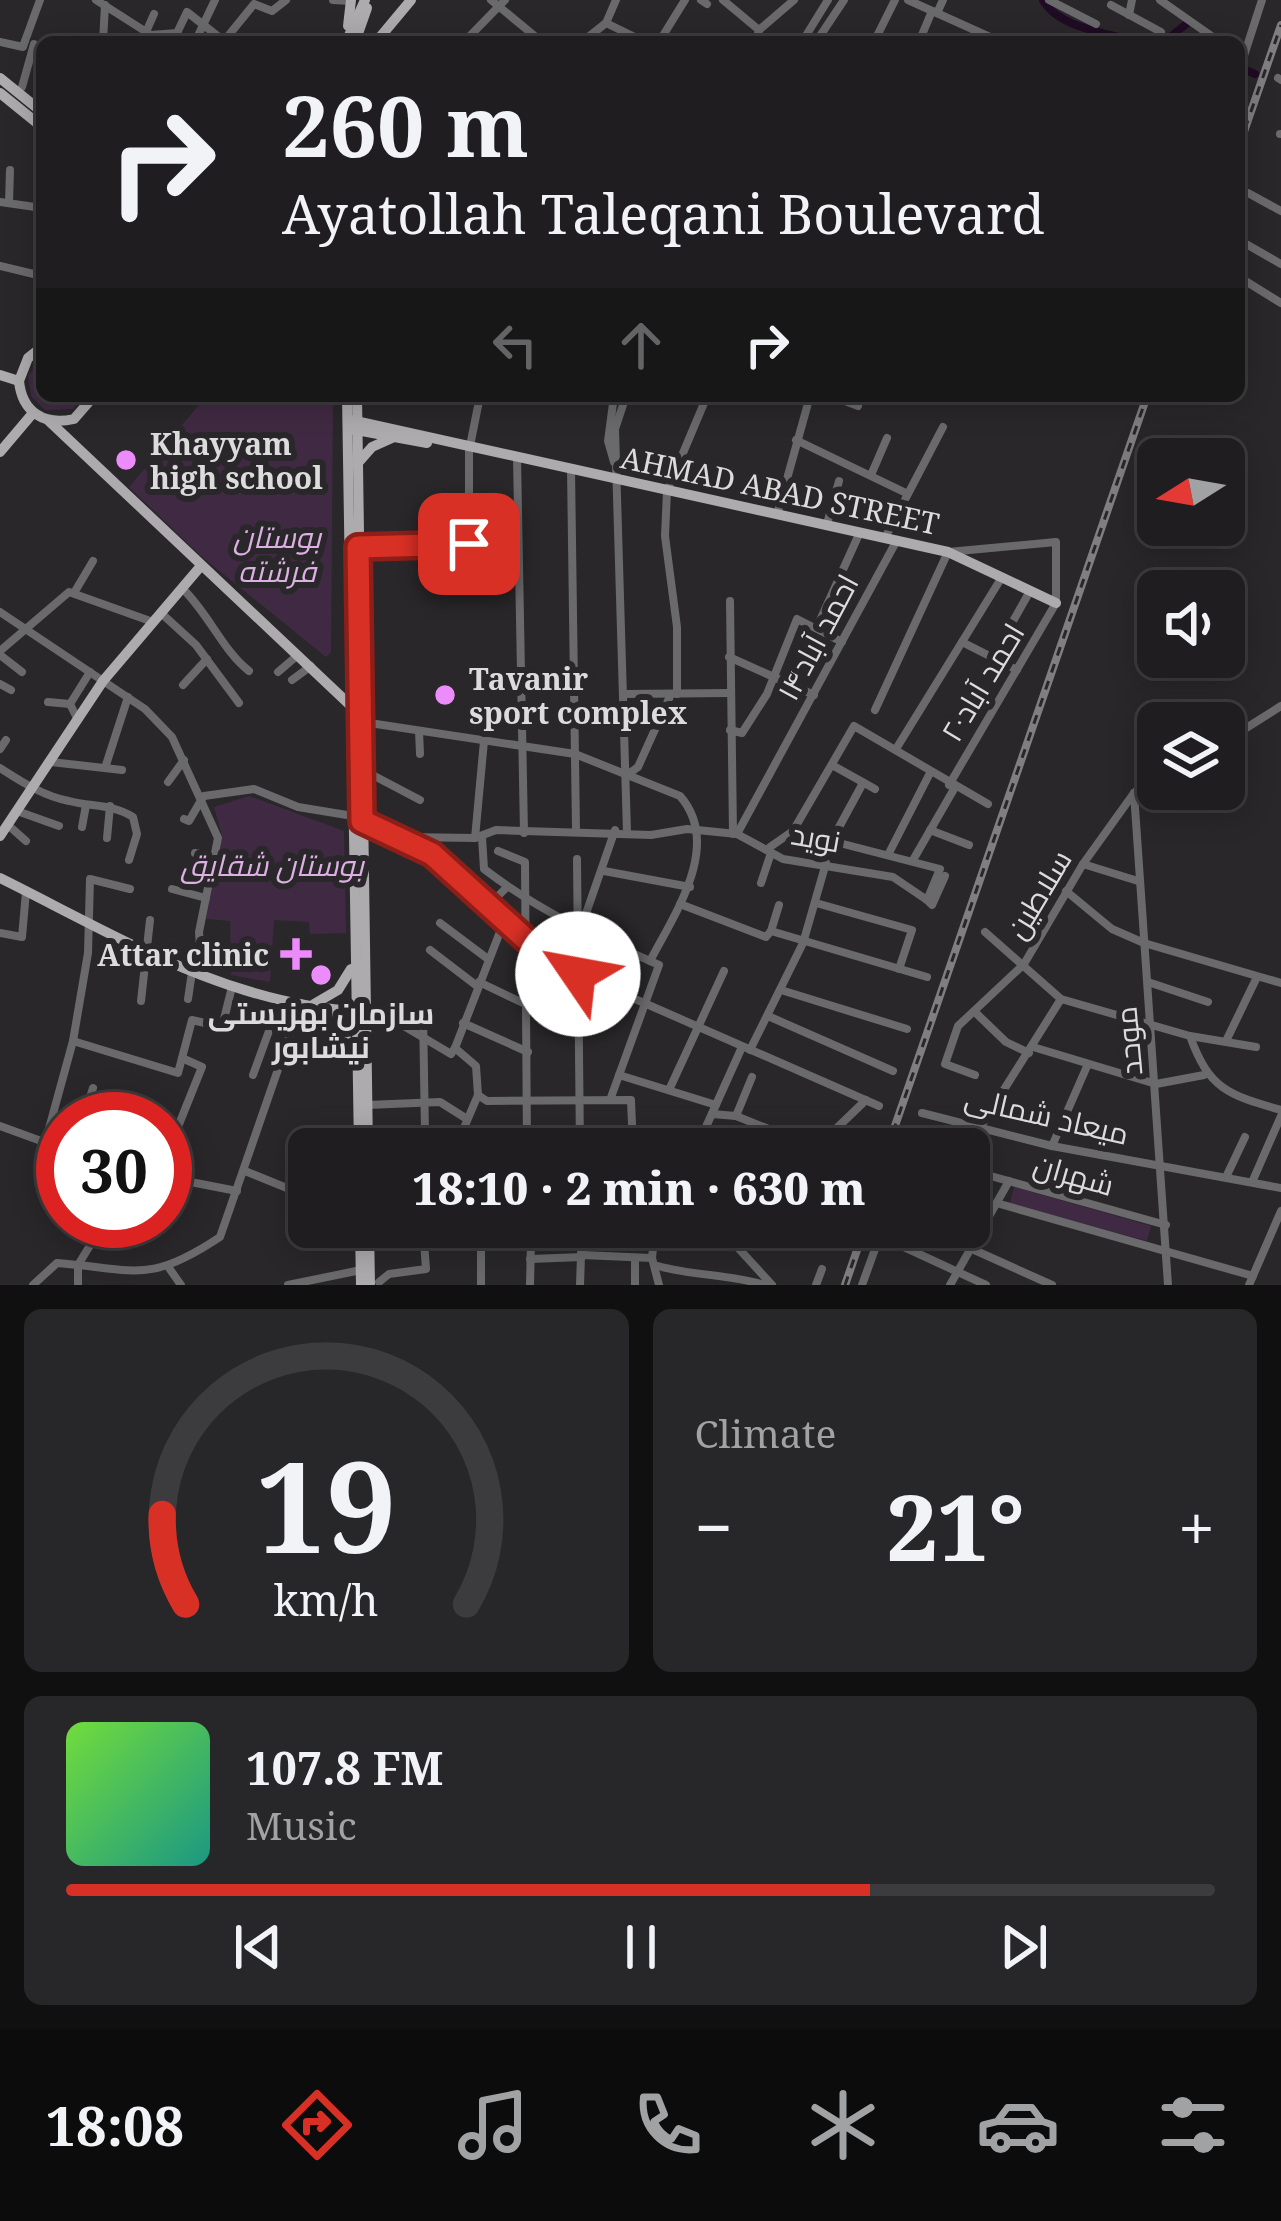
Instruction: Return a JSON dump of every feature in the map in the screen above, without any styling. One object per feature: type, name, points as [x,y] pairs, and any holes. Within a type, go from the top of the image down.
[{"type":"main road","points":[[349,36],[351,0]]},
{"type":"main road","points":[[381,36],[411,0]]},
{"type":"main road","points":[[368,2],[375,20],[390,26]]},
{"type":"main road","points":[[352,36],[368,2]]},
{"type":"main road","points":[[1,84],[36,108]]},
{"type":"main road","points":[[1,84],[36,121]]},
{"type":"main road","points":[[19,381],[36,353]]},
{"type":"main road","points":[[0,376],[19,381]]},
{"type":"main road","points":[[19,381],[33,413],[49,421],[350,705]]},
{"type":"main road","points":[[49,421],[74,418],[89,402]]},
{"type":"main road","points":[[348,402],[357,464],[355,675],[350,705],[358,819],[357,1056],[362,1128]]},
{"type":"main road","points":[[356,402],[355,675],[362,769],[355,961],[365,1128]]},
{"type":"main road","points":[[0,452],[33,413]]},
{"type":"main road","name":"AHMAD ABAD STREET","points":[[353,425],[892,537],[948,552],[1056,603]]},
{"type":"main road","name":"AHMAD ABAD STREET","points":[[353,425],[470,448]]},
{"type":"main road","points":[[357,464],[372,447],[394,437]]},
{"type":"main road","points":[[4,831],[103,681],[200,567]]},
{"type":"main road","points":[[317,670],[355,675]]},
{"type":"main road","points":[[0,878],[197,974],[306,1004],[360,1011]]},
{"type":"main road","points":[[306,1004],[338,990],[355,961]]},
{"type":"main road","points":[[306,1004],[357,1056]]},
{"type":"main road","points":[[367,1248],[372,1281]]},
{"type":"street","points":[[22,87],[40,0]]},
{"type":"street","points":[[198,36],[215,0]]},
{"type":"street","points":[[228,36],[254,4],[272,11],[286,0]]},
{"type":"street","points":[[333,0],[351,0]]},
{"type":"street","points":[[590,36],[606,23],[616,0]]},
{"type":"street","points":[[663,36],[685,0]]},
{"type":"street","points":[[723,0],[742,20],[760,29]]},
{"type":"street","points":[[758,36],[794,0]]},
{"type":"street","points":[[805,36],[828,0]]},
{"type":"street","points":[[819,36],[844,0]]},
{"type":"street","points":[[877,36],[895,0]]},
{"type":"street","points":[[908,0],[988,36]]},
{"type":"street","points":[[922,36],[944,0]]},
{"type":"street","points":[[1049,0],[1096,24]]},
{"type":"street","points":[[1129,14],[1132,0]]},
{"type":"street","points":[[1160,0],[1211,36]]},
{"type":"street","points":[[1245,50],[1262,0]]},
{"type":"street","points":[[469,36],[498,2],[535,36]]},
{"type":"street","points":[[100,3],[146,32],[177,33],[187,12],[218,36]]},
{"type":"street","points":[[100,3],[103,36]]},
{"type":"street","points":[[1111,5],[1160,32]]},
{"type":"street","points":[[146,32],[154,14]]},
{"type":"street","points":[[606,23],[633,36]]},
{"type":"street","points":[[0,42],[23,47],[34,44]]},
{"type":"street","points":[[10,170],[5,203],[36,207]]},
{"type":"street","points":[[1249,194],[1281,211]]},
{"type":"street","points":[[1245,243],[1281,264]]},
{"type":"street","points":[[0,266],[36,275]]},
{"type":"street","points":[[1245,281],[1281,303]]},
{"type":"street","points":[[358,547],[469,544],[470,448],[479,402]]},
{"type":"street","points":[[613,402],[608,441],[620,480]]},
{"type":"street","points":[[624,402],[615,429],[627,832]]},
{"type":"street","points":[[627,775],[638,767],[674,694],[677,627],[665,536],[667,491],[704,402]]},
{"type":"street","points":[[777,514],[808,402]]},
{"type":"street","points":[[848,402],[858,406]]},
{"type":"street","name":"احمد آباد۱۴","points":[[735,834],[842,642],[892,537],[906,494],[943,427]]},
{"type":"street","points":[[871,476],[887,438]]},
{"type":"street","points":[[796,440],[906,494]]},
{"type":"street","points":[[517,458],[524,833]]},
{"type":"street","points":[[571,469],[576,830]]},
{"type":"street","points":[[827,524],[839,481]]},
{"type":"street","points":[[817,627],[860,531]]},
{"type":"street","points":[[875,710],[948,552],[1056,542],[1056,603]]},
{"type":"street","points":[[22,672],[0,653],[23,626],[74,593],[93,561]]},
{"type":"street","points":[[896,750],[1002,577]]},
{"type":"street","points":[[182,588],[209,614],[233,659],[248,671]]},
{"type":"street","points":[[1012,623],[1030,591]]},
{"type":"street","points":[[74,593],[157,618],[206,659],[239,703]]},
{"type":"street","points":[[730,601],[735,834]]},
{"type":"street","name":"احمد آباد۲۰","points":[[913,860],[1056,603]]},
{"type":"street","points":[[0,612],[128,697],[172,737],[204,796],[215,822],[214,857],[199,932],[197,974],[188,998]]},
{"type":"street","points":[[730,730],[742,733],[774,677],[797,619],[842,642]]},
{"type":"street","points":[[962,642],[1017,670]]},
{"type":"street","points":[[278,672],[299,654]]},
{"type":"street","points":[[729,657],[814,695]]},
{"type":"street","points":[[183,685],[206,659]]},
{"type":"street","points":[[292,680],[317,670]]},
{"type":"street","points":[[70,704],[90,672]]},
{"type":"street","points":[[0,684],[11,690]]},
{"type":"street","points":[[626,694],[729,693]]},
{"type":"street","points":[[105,768],[128,697]]},
{"type":"street","points":[[48,702],[70,704]]},
{"type":"street","points":[[70,704],[78,720]]},
{"type":"street","points":[[1245,729],[1281,706]]},
{"type":"street","points":[[361,722],[575,754],[680,796],[697,831],[690,887],[654,963],[610,1100]]},
{"type":"street","points":[[760,883],[771,850],[793,831],[854,726],[988,804]]},
{"type":"street","points":[[419,731],[420,754]]},
{"type":"street","points":[[484,741],[479,837],[484,869],[526,902],[579,932],[654,963]]},
{"type":"street","points":[[168,782],[184,760]]},
{"type":"street","points":[[51,762],[122,770]]},
{"type":"street","points":[[832,764],[874,789]]},
{"type":"street","points":[[0,768],[33,789],[86,805],[110,806],[137,820],[129,860]]},
{"type":"street","points":[[362,769],[420,800]]},
{"type":"street","points":[[889,853],[930,773]]},
{"type":"street","points":[[832,840],[863,783]]},
{"type":"street","points":[[204,796],[254,789],[298,807],[358,819],[432,854],[526,940],[578,974],[879,1106]]},
{"type":"street","name":"سلاطین","points":[[975,1075],[945,1064],[958,1026],[977,1014],[1024,964],[1083,864],[1137,791]]},
{"type":"street","name":"موحد","points":[[1134,793],[1168,1285]]},
{"type":"street","points":[[184,819],[189,821],[204,796]]},
{"type":"street","points":[[82,827],[86,805]]},
{"type":"street","points":[[107,838],[110,806]]},
{"type":"street","points":[[17,811],[59,826]]},
{"type":"street","name":"نوید","points":[[396,837],[479,837],[496,830],[735,834],[771,850],[893,877],[927,900]]},
{"type":"street","points":[[579,932],[615,830]]},
{"type":"street","points":[[930,830],[969,845]]},
{"type":"street","points":[[4,831],[26,841]]},
{"type":"street","points":[[793,831],[940,869],[927,900],[932,904],[945,876]]},
{"type":"street","points":[[498,851],[525,862],[527,1128]]},
{"type":"street","points":[[195,853],[214,857]]},
{"type":"street","points":[[577,859],[580,1128]]},
{"type":"street","points":[[705,1128],[803,943],[826,863]]},
{"type":"street","points":[[1083,864],[1138,881]]},
{"type":"street","points":[[604,871],[690,887]]},
{"type":"street","points":[[59,1092],[73,1041],[84,968],[91,879],[130,889]]},
{"type":"street","points":[[489,905],[507,887]]},
{"type":"street","points":[[172,889],[206,898]]},
{"type":"street","points":[[0,933],[22,937],[26,891]]},
{"type":"street","points":[[1066,891],[1112,929],[1144,943],[1281,983]]},
{"type":"street","points":[[816,902],[913,930],[899,969]]},
{"type":"street","points":[[680,904],[766,937],[779,905]]},
{"type":"street","points":[[360,1011],[382,1013],[451,1054],[505,919]]},
{"type":"street","points":[[142,1001],[150,920]]},
{"type":"street","points":[[440,923],[488,959]]},
{"type":"street","points":[[771,931],[927,977]]},
{"type":"street","points":[[986,932],[1061,999],[1151,1028],[1256,1047]]},
{"type":"street","points":[[430,950],[478,984],[525,1004]]},
{"type":"street","points":[[669,1090],[724,971]]},
{"type":"street","points":[[1226,1041],[1257,977]]},
{"type":"street","points":[[1148,982],[1208,1002]]},
{"type":"street","points":[[73,1041],[178,1073],[192,1020],[221,1027],[233,985]]},
{"type":"street","points":[[781,990],[907,1029]]},
{"type":"street","points":[[981,1126],[1061,999]]},
{"type":"street","points":[[253,1076],[273,1020],[286,1021],[306,1004]]},
{"type":"street","points":[[33,1285],[56,1263],[134,1275],[169,1268],[220,1238],[306,1004]]},
{"type":"street","points":[[423,1012],[425,1128]]},
{"type":"street","points":[[977,1014],[1006,1042],[1156,1084],[1204,1075]]},
{"type":"street","points":[[768,1016],[892,1071]]},
{"type":"street","points":[[463,1023],[528,1052]]},
{"type":"street","points":[[1190,1036],[1204,1075],[1246,1100],[1281,1113],[1253,1180]]},
{"type":"street","points":[[455,1048],[476,1066],[478,1095],[463,1128]]},
{"type":"street","points":[[182,1058],[202,1067],[192,1092]]},
{"type":"street","points":[[1052,1146],[1088,1064]]},
{"type":"street","points":[[619,1075],[765,1128]]},
{"type":"street","points":[[736,1116],[752,1077]]},
{"type":"street","points":[[92,1092],[93,1088]]},
{"type":"street","points":[[478,1095],[487,1101],[631,1100],[632,1128]]},
{"type":"street","points":[[837,1128],[866,1100]]},
{"type":"street","points":[[367,1105],[440,1102],[467,1119]]},
{"type":"street","name":"میعاد شمالی","points":[[922,1113],[1052,1146],[1163,1162],[1281,1188]]},
{"type":"street","points":[[0,1126],[36,1140]]},
{"type":"street","points":[[1227,1175],[1244,1137]]},
{"type":"street","points":[[244,1171],[288,1189]]},
{"type":"street","name":"شهران","points":[[990,1176],[1166,1225]]},
{"type":"street","points":[[990,1220],[1009,1181]]},
{"type":"street","points":[[192,1182],[237,1191]]},
{"type":"street","points":[[1000,1204],[1251,1280],[1281,1211]]},
{"type":"street","points":[[78,1285],[78,1265],[88,1248]]},
{"type":"street","points":[[289,1285],[372,1281],[426,1269],[422,1248]]},
{"type":"street","points":[[481,1248],[481,1285]]},
{"type":"street","points":[[530,1285],[531,1248]]},
{"type":"street","points":[[580,1285],[582,1248]]},
{"type":"street","points":[[655,1248],[659,1285]]},
{"type":"street","points":[[737,1248],[768,1285]]},
{"type":"street","points":[[862,1285],[876,1248]]},
{"type":"street","points":[[912,1248],[986,1285]]},
{"type":"street","points":[[950,1285],[973,1248],[1052,1285]]},
{"type":"street","points":[[634,1285],[635,1258]]},
{"type":"street","points":[[530,1259],[635,1258],[687,1274],[728,1274],[768,1285]]},
{"type":"street","points":[[169,1268],[182,1285]]},
{"type":"street","points":[[816,1285],[822,1269]]},
{"type":"street","points":[[723,1285],[728,1274]]},
{"type":"green space","points":[[36,365],[36,401],[31,396],[28,376]]},
{"type":"green space","points":[[37,402],[79,402],[73,409],[45,410]]},
{"type":"green space","name":"بوستان فرشته","points":[[201,402],[333,402],[331,652],[326,657],[201,556],[129,487]]},
{"type":"green space","name":"بوستان شقایق","points":[[249,796],[344,831],[346,933],[310,934],[309,922],[274,920],[270,982],[231,975],[230,921],[206,919],[222,836],[214,807]]},
{"type":"green space","points":[[1014,1187],[1151,1226],[1147,1241],[1010,1203]]},
{"type":"waterway","points":[[1043,0],[1073,24],[1114,36]]},
{"type":"waterway","points":[[1171,36],[1190,21]]},
{"type":"waterway","points":[[1245,70],[1255,74]]},
{"type":"railway","points":[[1245,129],[1281,25]]},
{"type":"railway","points":[[894,1128],[1145,402]]},
{"type":"railway","points":[[845,1285],[858,1248]]},
{"type":"place","name":"Khayyam high school","points":[[126,460]]},
{"type":"place","name":"Tavanir sport complex","points":[[445,695]]},
{"type":"place","name":"Attar clinic","points":[[296,954]]},
{"type":"place","name":"سازمان بهزیستی نیشابور","points":[[321,975]]},
{"type":"route","points":[[469,544],[358,547],[362,821],[432,854],[541,953],[578,974]]}]
